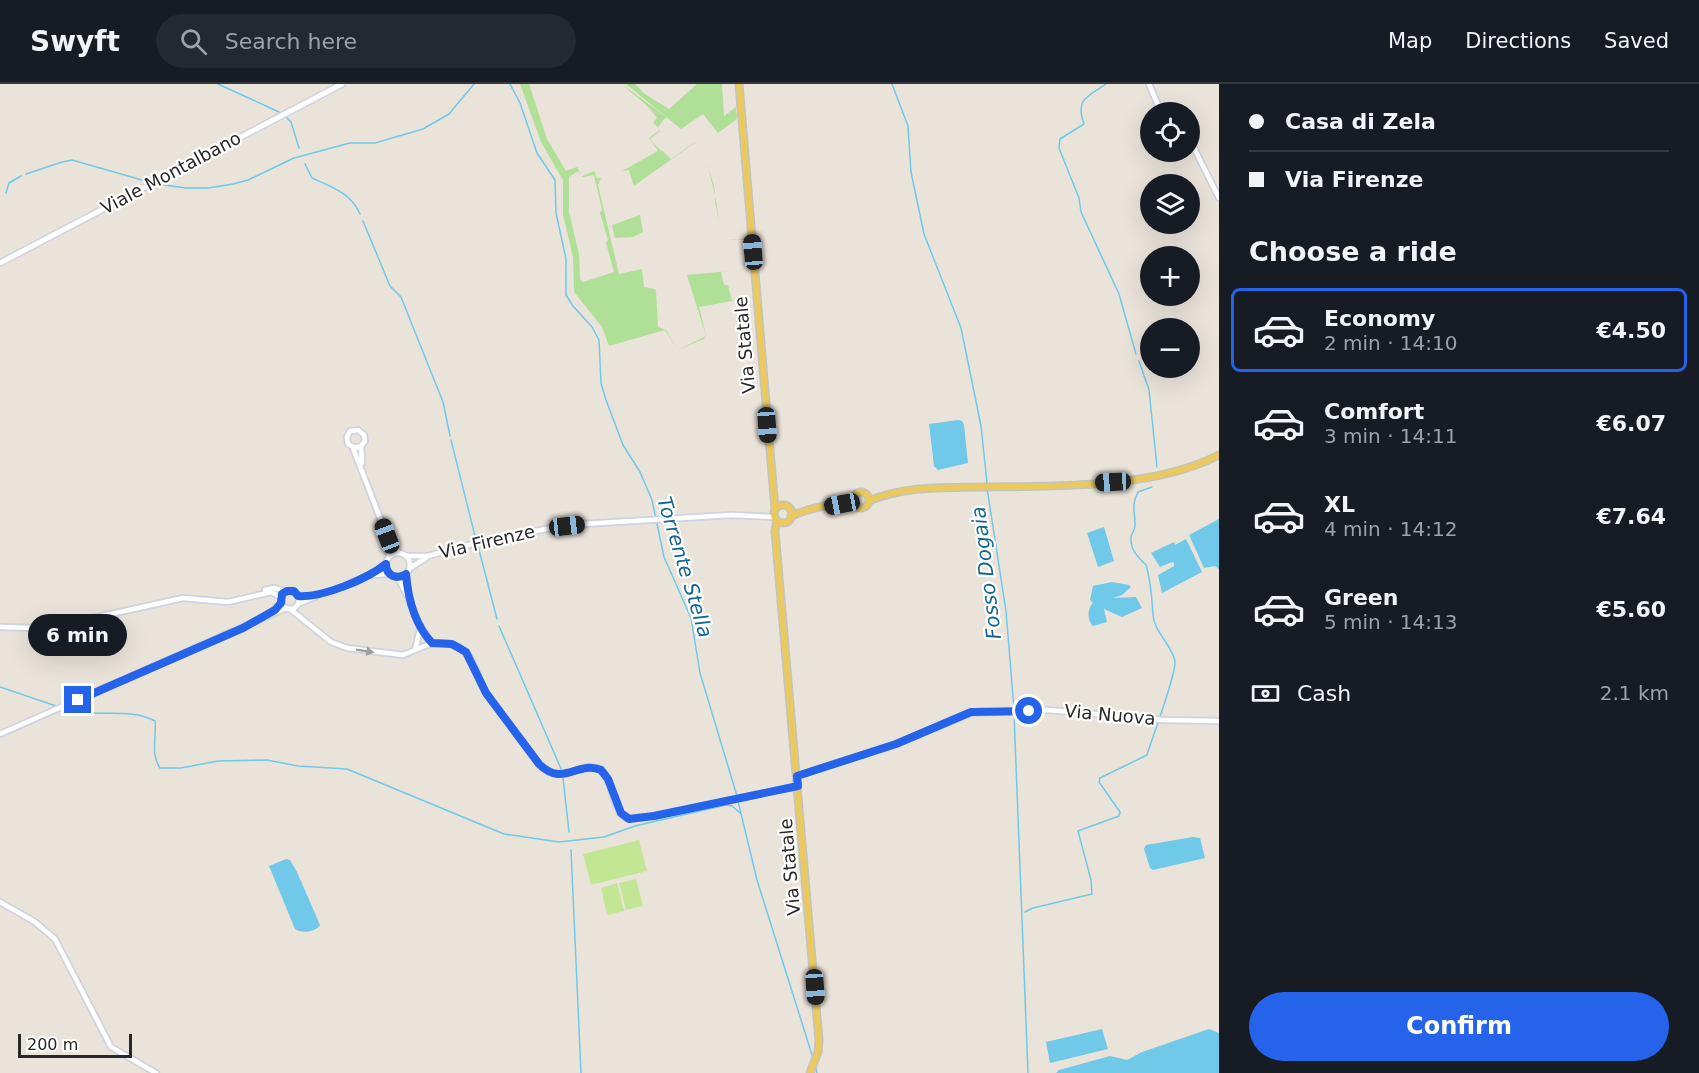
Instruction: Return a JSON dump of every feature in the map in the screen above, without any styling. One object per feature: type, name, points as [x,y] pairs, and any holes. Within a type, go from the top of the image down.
[{"type":"main road","name":"Viale Montalbano","points":[[0,263],[342,84]]},
{"type":"main road","name":"Via Statale","points":[[739,84],[819,1040],[818,1052],[810,1072]]},
{"type":"main road","points":[[773,496],[791,513],[802,512],[854,500],[860,492],[868,498],[932,489],[1113,482],[1153,478],[1171,474],[1219,455]]},
{"type":"main road","points":[[854,500],[863,507],[868,498]]},
{"type":"main road","points":[[782,505],[776,516],[787,522],[791,513]]},
{"type":"street","points":[[1149,84],[1157,102]]},
{"type":"street","points":[[1200,160],[1219,198]]},
{"type":"street","points":[[0,734],[369,575],[386,564],[389,557],[387,536],[362,466],[346,438],[348,433],[360,430],[365,441],[361,446],[353,448]]},
{"type":"street","points":[[361,446],[362,466]]},
{"type":"street","name":"Via Firenze","points":[[399,553],[406,556],[428,556],[480,542],[550,528],[647,519],[776,516]]},
{"type":"street","points":[[387,536],[399,553],[389,557]]},
{"type":"street","points":[[406,556],[410,562],[410,568]]},
{"type":"street","name":"Via Firenze","points":[[406,574],[410,568],[428,556]]},
{"type":"street","points":[[386,564],[389,574]]},
{"type":"street","points":[[369,575],[389,574],[397,578],[408,593]]},
{"type":"street","points":[[397,578],[406,574],[408,593],[420,626],[432,643]]},
{"type":"street","points":[[260,594],[271,588],[291,591],[298,596],[311,596],[329,591]]},
{"type":"street","points":[[243,628],[272,613],[285,591]]},
{"type":"street","points":[[0,627],[57,626],[173,599],[190,598],[228,602],[273,592],[324,637],[347,648],[408,655],[422,645],[432,643],[452,644],[466,652],[486,693],[543,768],[559,774],[573,772],[586,766],[601,770],[608,779],[624,817],[631,819],[654,816],[798,786]]},
{"type":"street","points":[[292,607],[298,596]]},
{"type":"street","points":[[415,651],[420,626]]},
{"type":"street","name":"Via Nuova","points":[[797,776],[896,744],[971,712],[1048,710],[1158,719],[1219,721]]},
{"type":"street","points":[[0,902],[35,922],[55,939],[111,1047],[156,1073]]},
{"type":"green space","points":[[520,84],[529,84],[547,139],[566,171],[577,167],[582,175],[578,171],[569,177],[569,212],[579,254],[580,279],[583,282],[614,272],[606,243],[608,240],[600,213],[602,210],[594,175],[582,176],[595,171],[596,178],[601,178],[598,185],[619,274],[642,269],[644,287],[656,291],[658,327],[666,330],[678,350],[665,330],[609,346],[602,327],[574,292],[573,257],[563,215],[563,180],[541,142]]},
{"type":"green space","points":[[622,84],[666,117],[658,127],[659,129],[653,122],[657,118],[653,113]]},
{"type":"green space","points":[[626,84],[635,84],[645,94],[669,109],[697,84],[722,84],[724,116],[736,107],[737,119],[718,133],[703,114],[681,129]]},
{"type":"green space","points":[[660,130],[650,139],[671,159],[695,142],[635,185],[629,170],[622,171],[658,151],[649,138]]},
{"type":"green space","points":[[709,169],[713,181],[715,196]]},
{"type":"green space","points":[[640,215],[643,232],[633,237],[615,238],[612,225]]},
{"type":"green space","points":[[747,239],[751,269],[721,272],[724,285],[728,285],[732,301],[699,307],[706,335],[687,275],[750,269],[747,240],[727,240]]},
{"type":"green space","points":[[705,336],[704,339],[678,350]]},
{"type":"green space","points":[[639,840],[647,871],[591,885],[583,854]]},
{"type":"green space","points":[[636,879],[643,906],[626,910],[619,883]]},
{"type":"green space","points":[[617,883],[624,911],[607,915],[601,888]]},
{"type":"water","points":[[958,420],[964,425],[968,463],[938,470],[934,466],[929,424]]},
{"type":"water","points":[[1219,519],[1219,569],[1215,566],[1204,568],[1189,535]]},
{"type":"water","points":[[1104,527],[1114,561],[1098,567],[1087,533]]},
{"type":"water","points":[[1186,539],[1202,572],[1162,593],[1158,575],[1174,566],[1174,563],[1160,567],[1151,553]]},
{"type":"water","points":[[1112,582],[1131,587],[1122,595],[1113,598],[1136,597],[1142,608],[1122,617],[1104,609],[1107,622],[1093,626],[1088,614],[1093,603],[1090,600],[1093,586]]},
{"type":"water","points":[[1193,837],[1200,838],[1205,858],[1153,870],[1150,868],[1144,849],[1146,845]]},
{"type":"water","points":[[286,859],[290,860],[297,872],[320,925],[312,931],[305,932],[295,929],[269,866]]},
{"type":"water","points":[[1102,1029],[1108,1049],[1050,1063],[1046,1042]]},
{"type":"water","points":[[1209,1029],[1219,1033],[1219,1073],[1056,1073],[1059,1070],[1110,1056],[1127,1060],[1142,1052]]},
{"type":"waterway","points":[[218,84],[279,112]]},
{"type":"waterway","points":[[157,184],[186,188],[208,188],[233,184],[248,180],[294,158],[350,143],[375,143],[423,129],[449,114],[474,84]]},
{"type":"waterway","name":"Torrente Stella","points":[[510,84],[520,103],[537,153],[555,180],[556,213],[566,259],[566,295],[592,327],[599,340],[601,383],[606,400],[623,445],[640,472],[652,500],[664,557],[691,618],[700,673],[737,796]]},
{"type":"waterway","name":"Fosso Dogaia","points":[[892,84],[908,126],[911,172],[924,234],[961,328],[981,426],[987,483]]},
{"type":"waterway","points":[[1106,84],[1088,96],[1082,104],[1084,124],[1060,139],[1059,148],[1079,198],[1081,212],[1119,294],[1136,354]]},
{"type":"waterway","points":[[286,117],[291,122],[299,148]]},
{"type":"waterway","points":[[26,174],[72,160],[149,182]]},
{"type":"waterway","points":[[305,164],[312,178],[346,196],[360,214]]},
{"type":"waterway","points":[[6,193],[9,183],[21,176]]},
{"type":"waterway","points":[[363,221],[390,286],[401,297],[443,402],[450,436]]},
{"type":"waterway","points":[[1139,361],[1149,390],[1157,467]]},
{"type":"waterway","points":[[451,440],[476,540]]},
{"type":"waterway","points":[[1025,912],[1092,894],[1091,880],[1078,831],[1119,816],[1120,812],[1099,782],[1100,778],[1147,755],[1168,692],[1175,661],[1154,621],[1146,565],[1135,553],[1131,542],[1135,526],[1136,497],[1138,492],[1152,487]]},
{"type":"waterway","name":"Fosso Dogaia","points":[[987,488],[1006,611],[1014,709]]},
{"type":"waterway","points":[[478,546],[497,619]]},
{"type":"waterway","points":[[499,626],[562,771]]},
{"type":"waterway","points":[[0,687],[59,707]]},
{"type":"waterway","points":[[63,709],[86,713],[133,714],[155,721],[155,757],[160,768],[181,768],[218,761],[267,760],[298,766],[347,769],[504,834],[559,842],[604,837],[635,826],[726,805],[732,806],[740,813]]},
{"type":"waterway","name":"Fosso Dogaia","points":[[1014,714],[1028,1073]]},
{"type":"waterway","points":[[563,778],[569,832]]},
{"type":"waterway","name":"Torrente Stella","points":[[738,801],[757,880],[813,1058]]},
{"type":"waterway","points":[[571,850],[581,1073]]},
{"type":"waterway","name":"Torrente Stella","points":[[815,1066],[817,1073]]},
{"type":"route","points":[[78,700],[243,628],[272,613],[281,603],[282,594],[287,591],[294,591],[298,596],[311,596],[369,575],[386,564],[389,574],[393,576],[399,578],[406,574],[408,593],[424,634],[432,643],[452,644],[466,652],[486,693],[539,764],[554,774],[567,774],[586,766],[593,766],[601,770],[608,779],[621,813],[629,819],[671,813],[703,804],[798,786],[797,776],[896,744],[971,712],[1029,711]]}]
